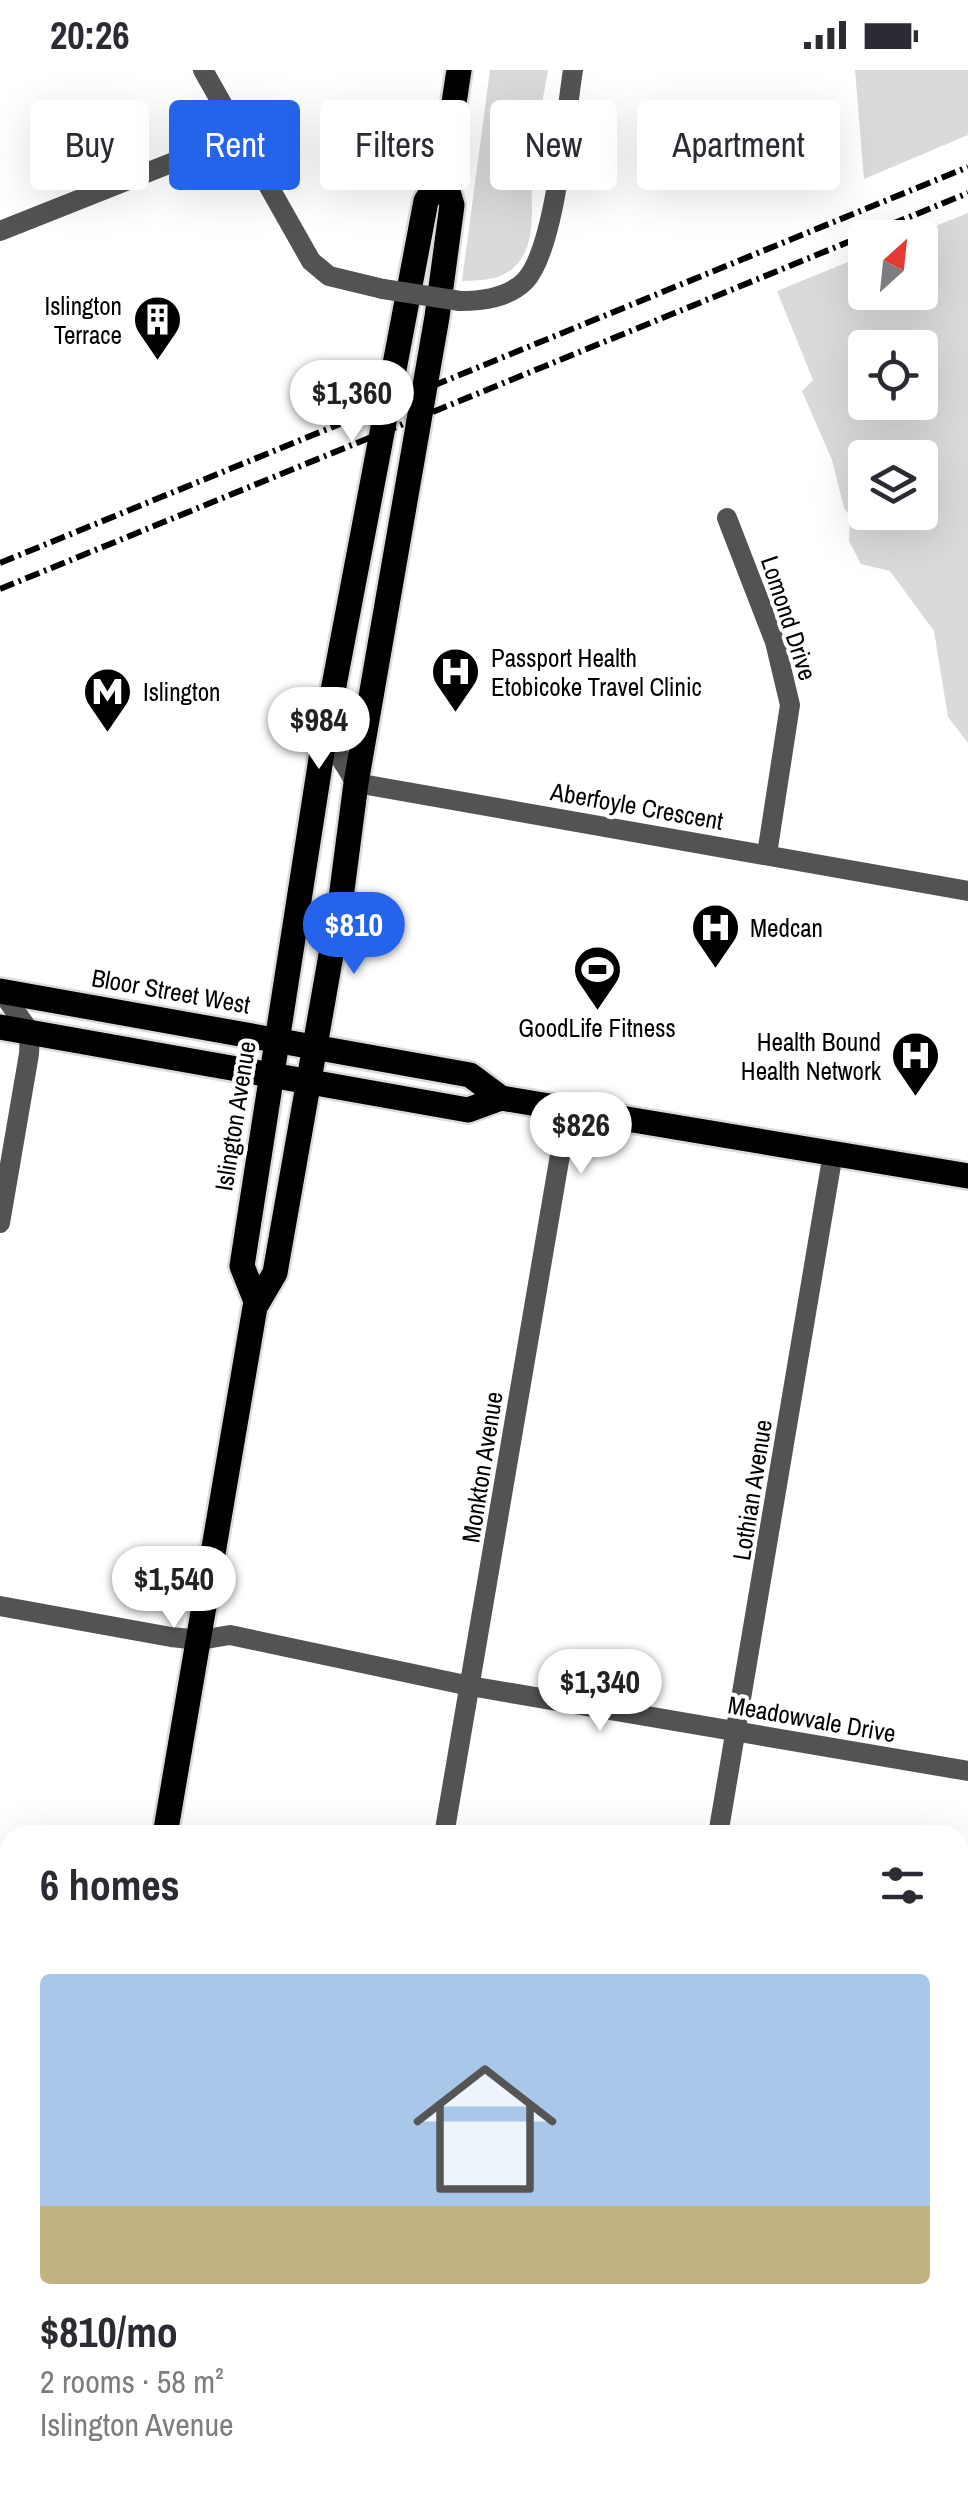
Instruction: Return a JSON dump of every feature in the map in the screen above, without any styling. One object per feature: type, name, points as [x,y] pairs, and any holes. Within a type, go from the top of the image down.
[{"type":"main road","name":"Islington Avenue","points":[[454,100],[459,70]]},
{"type":"main road","name":"Islington Avenue","points":[[256,1301],[242,1266],[325,734],[426,201],[433,190]]},
{"type":"main road","name":"Islington Avenue","points":[[167,1825],[256,1301],[275,1273],[341,898],[356,783],[438,317],[452,206],[447,190]]},
{"type":"main road","points":[[303,889],[341,898]]},
{"type":"main road","name":"Bloor Street West","points":[[1,991],[470,1075],[501,1098],[968,1176]]},
{"type":"main road","name":"Bloor Street West","points":[[0,1027],[468,1110],[501,1098]]},
{"type":"street","points":[[203,70],[219,100]]},
{"type":"street","points":[[270,190],[311,262],[330,276],[384,290],[460,301],[480,301],[507,293],[537,265],[549,226],[573,70]]},
{"type":"street","points":[[0,231],[169,164]]},
{"type":"street","name":"Lomond Drive","points":[[727,518],[775,642],[790,705],[767,854]]},
{"type":"street","points":[[325,734],[356,783]]},
{"type":"street","name":"Aberfoyle Crescent","points":[[356,783],[968,892]]},
{"type":"street","points":[[0,1223],[30,1032],[1,991]]},
{"type":"street","name":"Monkton Avenue","points":[[446,1825],[568,1108]]},
{"type":"street","name":"Lothian Avenue","points":[[720,1825],[833,1153]]},
{"type":"street","name":"Meadowvale Drive","points":[[0,1606],[161,1636],[200,1640],[230,1635],[470,1686],[968,1771]]},
{"type":"shaded area","points":[[490,70],[548,70],[542,100],[490,100],[490,190],[532,190],[531,227],[525,252],[507,273],[462,281]]},
{"type":"shaded area","points":[[855,70],[968,70],[968,135],[864,179]]},
{"type":"shaded area","points":[[968,213],[968,743],[948,717],[934,631],[890,571],[861,564],[849,541],[849,530],[938,530],[938,440],[848,440],[848,513],[832,460],[802,391],[813,380],[777,291],[848,262],[848,310],[938,310],[938,225]]},
{"type":"railway","points":[[0,563],[968,167]]},
{"type":"railway","points":[[0,589],[968,193]]},
{"type":"place","name":"Islington Terrace","points":[[157,362]]},
{"type":"place","name":"Passport Health Etobicoke Travel Clinic","points":[[456,714]]},
{"type":"place","name":"Islington","points":[[108,734]]},
{"type":"place","name":"Medcan","points":[[715,970]]},
{"type":"place","name":"GoodLife Fitness","points":[[597,1012]]},
{"type":"place","name":"Health Bound Health Network","points":[[916,1098]]}]
